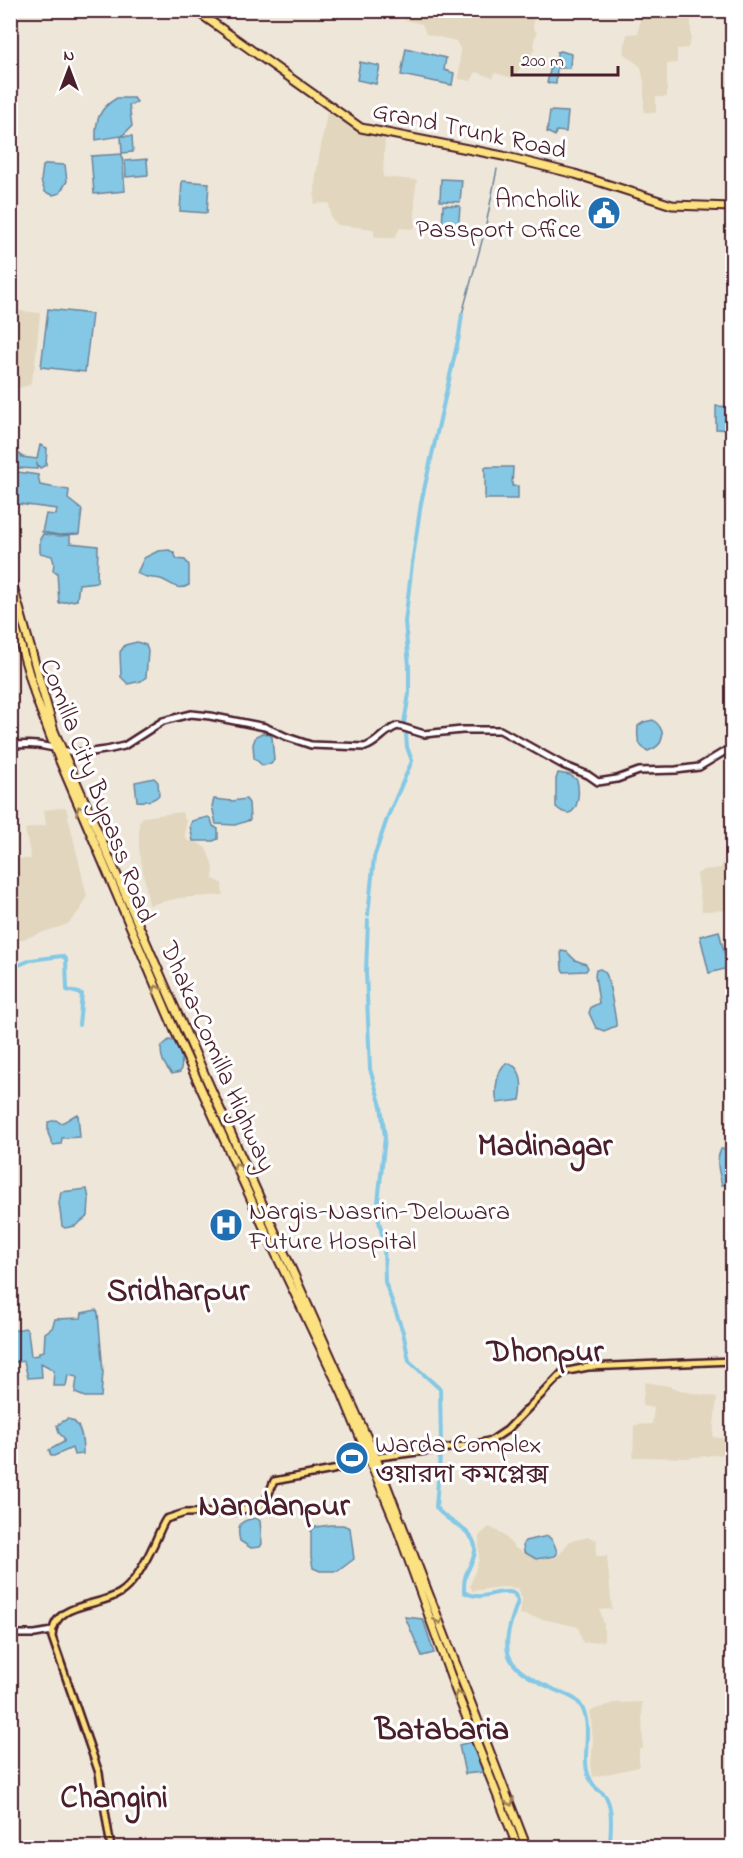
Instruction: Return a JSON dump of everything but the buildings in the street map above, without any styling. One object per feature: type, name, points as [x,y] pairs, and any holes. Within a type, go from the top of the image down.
[{"type":"highway","name":"Grand Trunk Road","points":[[195,10],[361,128],[487,152],[575,174],[672,204],[732,207]]},
{"type":"highway","name":"Dhaka–Comilla Highway","points":[[10,576],[54,731],[341,1385]]},
{"type":"highway","name":"Comilla City Bypass Road","points":[[10,609],[36,698],[54,747],[175,1031],[279,1262],[341,1385],[397,1521],[455,1688],[518,1848]]},
{"type":"highway","points":[[348,1384],[379,1457],[402,1516],[397,1521],[391,1520],[337,1389],[341,1385],[348,1384]]},
{"type":"highway","points":[[397,1521],[527,1848]]},
{"type":"main road","points":[[10,746],[39,744],[63,751],[89,752],[117,748],[124,746],[163,721],[191,714],[265,727],[311,746],[366,747],[374,744],[384,732],[398,726],[424,734],[493,728],[515,737],[549,758],[583,772],[598,782],[617,779],[639,771],[699,767],[732,747]]},
{"type":"main road","points":[[379,1457],[483,1442],[500,1436],[557,1376],[570,1369],[732,1361]]},
{"type":"main road","points":[[111,1848],[99,1773],[52,1637],[54,1624],[64,1612],[103,1601],[121,1592],[130,1584],[153,1548],[166,1519],[184,1513],[232,1512],[256,1508],[266,1500],[274,1481],[333,1470],[366,1459]]},
{"type":"main road","points":[[10,1634],[35,1634],[52,1630]]},
{"type":"shaded area","points":[[403,11],[534,11],[533,27],[537,33],[534,40],[535,49],[513,78],[495,73],[493,78],[476,72],[471,81],[459,79],[460,49],[456,41],[426,34],[422,24],[404,20]]},
{"type":"shaded area","points":[[629,11],[688,11],[691,16],[691,39],[688,48],[677,49],[677,63],[667,64],[667,97],[656,97],[656,113],[644,112],[644,83],[641,67],[623,53],[627,34],[638,33],[640,20]]},
{"type":"shaded area","points":[[327,112],[350,127],[385,137],[383,177],[417,180],[415,227],[400,228],[395,238],[381,238],[374,236],[374,229],[338,225],[331,218],[329,203],[314,204],[316,174]]},
{"type":"shaded area","points":[[21,311],[40,313],[35,365],[30,385],[11,389],[11,313]]},
{"type":"shaded area","points":[[66,807],[87,896],[80,910],[68,924],[14,942],[10,924],[11,858],[31,859],[25,829],[46,825],[44,810]]},
{"type":"shaded area","points":[[182,812],[186,822],[185,835],[188,841],[206,848],[214,868],[213,879],[222,883],[223,895],[179,898],[149,905],[139,849],[139,822],[143,817]]},
{"type":"shaded area","points":[[732,840],[732,910],[702,911],[697,874],[703,870],[721,868],[727,843]]},
{"type":"shaded area","points":[[645,1382],[717,1397],[713,1437],[726,1439],[725,1454],[686,1458],[633,1457],[634,1425],[652,1424],[654,1408],[642,1406]]},
{"type":"shaded area","points":[[489,1527],[502,1533],[515,1548],[537,1560],[557,1557],[570,1541],[589,1537],[597,1540],[596,1556],[607,1556],[612,1609],[600,1610],[604,1625],[604,1641],[583,1643],[578,1627],[520,1614],[522,1599],[518,1588],[500,1587],[473,1591],[470,1586],[479,1559],[479,1536]]},
{"type":"shaded area","points":[[642,1702],[643,1749],[639,1749],[639,1767],[593,1777],[590,1711],[614,1703]]},
{"type":"water","points":[[406,48],[446,58],[444,70],[454,73],[452,85],[401,75]]},
{"type":"water","points":[[557,52],[571,54],[570,68],[557,68],[556,84],[547,83],[552,62],[557,61]]},
{"type":"water","points":[[360,62],[380,66],[376,84],[357,80]]},
{"type":"water","points":[[117,98],[134,98],[137,102],[129,105],[132,126],[122,136],[132,136],[133,152],[122,153],[121,136],[96,140],[99,116],[106,106]]},
{"type":"water","points":[[550,111],[568,112],[566,132],[556,131],[555,136],[547,132]]},
{"type":"water","points":[[122,154],[125,191],[94,194],[91,156]]},
{"type":"water","points":[[147,159],[148,175],[126,177],[125,161]]},
{"type":"water","points":[[47,164],[65,165],[67,181],[60,193],[53,195],[45,192],[41,181],[43,166]]},
{"type":"water","points":[[441,179],[462,180],[460,202],[440,201]]},
{"type":"water","points":[[182,181],[209,183],[207,213],[180,211]]},
{"type":"water","points":[[443,205],[460,206],[458,233],[442,232]]},
{"type":"water","points":[[48,309],[92,314],[85,372],[41,367]]},
{"type":"water","points":[[716,406],[732,407],[732,430],[716,429]]},
{"type":"water","points":[[40,445],[47,448],[46,465],[40,468],[37,464],[37,469],[16,468],[15,454],[37,459]]},
{"type":"water","points":[[485,467],[513,467],[512,486],[518,486],[518,499],[485,499]]},
{"type":"water","points":[[11,471],[38,475],[40,485],[69,490],[68,499],[82,510],[79,534],[59,535],[42,532],[46,514],[56,515],[57,509],[11,503]]},
{"type":"water","points":[[43,534],[70,535],[70,543],[98,546],[97,582],[79,584],[77,600],[59,603],[57,572],[53,571],[52,556],[40,553],[40,539]]},
{"type":"water","points":[[169,550],[177,559],[185,560],[189,565],[189,585],[185,587],[181,588],[161,579],[137,573],[144,558],[158,551]]},
{"type":"water","points":[[137,642],[146,645],[148,651],[146,677],[141,681],[128,684],[121,677],[120,652],[125,645]]},
{"type":"water","points":[[653,720],[661,729],[662,738],[658,746],[648,751],[638,741],[638,726]]},
{"type":"water","points":[[262,733],[272,737],[274,760],[271,764],[262,765],[254,758],[253,744],[256,736]]},
{"type":"water","points":[[558,773],[570,775],[577,780],[578,800],[573,811],[569,813],[556,807]]},
{"type":"water","points":[[154,778],[158,782],[159,795],[149,801],[137,801],[135,782]]},
{"type":"water","points":[[214,799],[232,801],[246,799],[249,803],[250,820],[235,825],[216,824],[212,806]]},
{"type":"water","points":[[208,817],[213,826],[218,829],[218,839],[193,841],[190,826],[192,821]]},
{"type":"water","points":[[719,931],[728,968],[709,973],[700,936]]},
{"type":"water","points":[[561,951],[567,952],[575,960],[586,964],[588,968],[586,971],[564,972]]},
{"type":"water","points":[[600,969],[607,976],[616,1023],[616,1026],[604,1031],[596,1028],[589,1013],[591,1007],[599,1003],[595,975],[596,970]]},
{"type":"water","points":[[169,1040],[176,1044],[181,1060],[180,1072],[172,1074],[161,1054],[162,1046]]},
{"type":"water","points":[[506,1063],[519,1072],[520,1100],[497,1103],[497,1081]]},
{"type":"water","points":[[78,1114],[80,1137],[62,1138],[61,1144],[53,1145],[48,1133],[48,1122],[56,1120],[60,1123]]},
{"type":"water","points":[[721,1149],[732,1149],[732,1185],[722,1185],[718,1162]]},
{"type":"water","points":[[87,1189],[88,1216],[75,1226],[65,1228],[62,1226],[59,1203],[61,1192]]},
{"type":"water","points":[[96,1310],[103,1372],[101,1397],[85,1397],[75,1393],[77,1377],[68,1375],[66,1386],[53,1386],[54,1370],[41,1363],[42,1377],[28,1378],[24,1361],[12,1363],[11,1331],[25,1328],[28,1331],[31,1356],[39,1355],[39,1352],[44,1351],[45,1333],[52,1328],[55,1319],[81,1318],[82,1313]]},
{"type":"water","points":[[67,1419],[72,1420],[79,1427],[83,1454],[74,1455],[72,1448],[51,1456],[49,1450],[64,1442],[57,1425]]},
{"type":"water","points":[[256,1518],[260,1521],[262,1544],[260,1547],[251,1548],[240,1541],[239,1527],[246,1520]]},
{"type":"water","points":[[343,1525],[350,1528],[354,1559],[338,1571],[320,1571],[313,1568],[311,1531],[315,1527]]},
{"type":"water","points":[[548,1536],[555,1546],[557,1554],[555,1556],[536,1559],[524,1552],[525,1541]]},
{"type":"water","points":[[405,1617],[423,1619],[434,1653],[422,1656]]},
{"type":"water","points":[[474,1741],[483,1772],[465,1774],[459,1745]]},
{"type":"waterway","points":[[462,314],[485,230],[497,169]]},
{"type":"waterway","points":[[404,723],[409,694],[405,622],[412,564],[421,503],[462,314]]},
{"type":"waterway","points":[[368,915],[374,857],[388,816],[412,761],[406,735]]},
{"type":"waterway","points":[[368,920],[366,972],[370,1069],[381,1106],[385,1137],[377,1212],[384,1243],[385,1282],[403,1332],[409,1361],[440,1389],[441,1443],[436,1507],[473,1539],[475,1554],[465,1578],[464,1592],[477,1596],[501,1592],[514,1593],[518,1601],[508,1632],[507,1644],[513,1664],[534,1680],[576,1700],[585,1713],[586,1762],[590,1779],[604,1794],[610,1809],[610,1848]]},
{"type":"waterway","points":[[10,966],[14,967],[31,960],[62,956],[66,959],[67,990],[82,994],[79,1025]]},
{"type":"place","name":"Ancholik Passport Office","points":[[604,213]]},
{"type":"place","name":"Nargis-Nasrin-Delowara Future Hospital","points":[[226,1225]]},
{"type":"place","name":"Warda Complex ওয়ারদা কমপ্লেক্স","points":[[352,1458]]},
{"type":"district","name":"Madinagar","points":[[545,1144]]},
{"type":"district","name":"Sridharpur","points":[[178,1289]]},
{"type":"district","name":"Dhonpur","points":[[545,1350]]},
{"type":"district","name":"Nandanpur","points":[[274,1504]]},
{"type":"district","name":"Batabaria","points":[[442,1728]]},
{"type":"district","name":"Changini","points":[[114,1796]]}]
